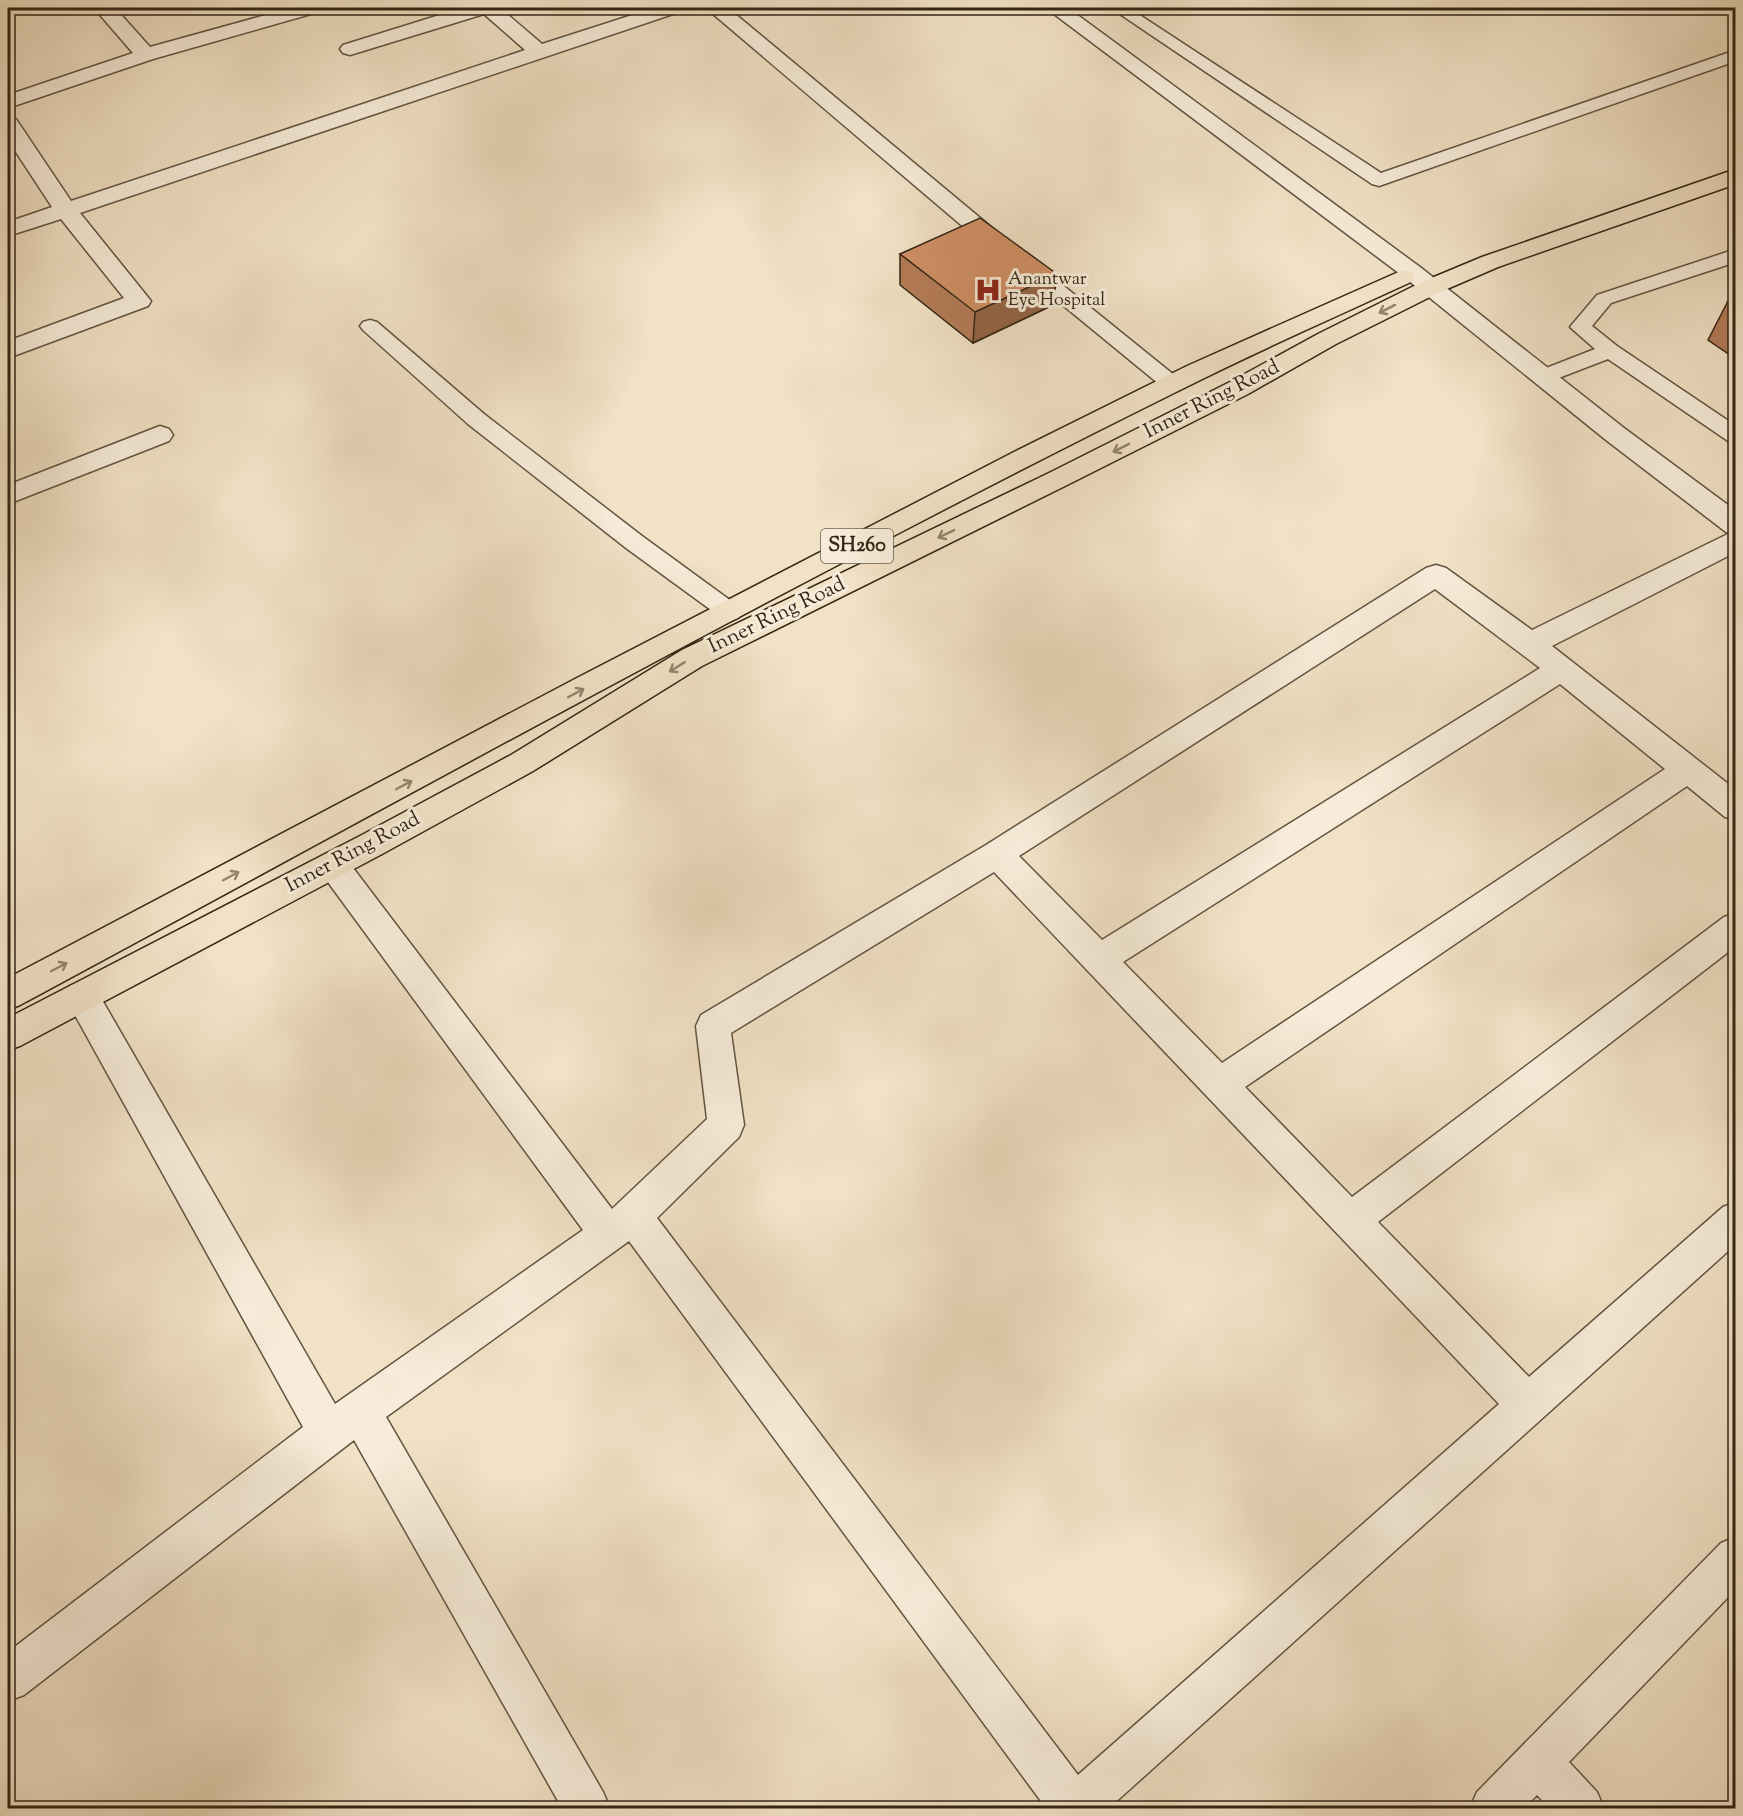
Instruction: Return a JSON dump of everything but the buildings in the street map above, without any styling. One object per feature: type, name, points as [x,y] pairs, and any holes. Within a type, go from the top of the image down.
[{"type":"highway","name":"Inner Ring Road","points":[[8,995],[730,612],[1172,384],[1422,280],[1736,160]]},
{"type":"highway","name":"Inner Ring Road","points":[[8,1035],[522,763],[692,658],[1239,388],[1327,339],[1422,280],[1490,262],[1736,176]]},
{"type":"street","points":[[104,8],[146,55]]},
{"type":"street","points":[[8,102],[286,11],[311,8]]},
{"type":"street","points":[[350,49],[481,8]]},
{"type":"street","points":[[489,8],[540,53]]},
{"type":"street","points":[[8,229],[64,208],[672,8]]},
{"type":"street","points":[[716,8],[995,242]]},
{"type":"street","points":[[1056,8],[1422,280],[1543,377],[1736,525]]},
{"type":"street","points":[[8,124],[64,208],[139,302],[8,350]]},
{"type":"street","points":[[8,495],[160,435]]},
{"type":"street","points":[[1530,644],[1736,540]]},
{"type":"street","points":[[8,1679],[344,1422],[621,1224],[726,1125],[714,1026],[996,854],[1436,575],[1530,644],[1736,808]]},
{"type":"street","points":[[1098,960],[1561,669]]},
{"type":"street","points":[[1219,1085],[1687,770]]},
{"type":"street","points":[[996,854],[1528,1405]]},
{"type":"street","points":[[333,865],[621,1224],[1074,1809],[1736,1219]]},
{"type":"street","points":[[1350,1221],[1736,927]]},
{"type":"street","points":[[82,996],[344,1422],[587,1809]]},
{"type":"street","points":[[1493,1809],[1736,1558]]},
{"type":"street","points":[[1538,1762],[1581,1809]]},
{"type":"lane","points":[[1119,8],[1379,180],[1736,55]]},
{"type":"lane","points":[[1736,255],[1604,299],[1580,327],[1610,351],[1736,436]]},
{"type":"lane","points":[[1026,266],[1172,384]]},
{"type":"lane","points":[[370,326],[476,419],[634,542],[730,612]]},
{"type":"lane","points":[[1543,377],[1610,351]]},
{"type":"place","name":"Anantwar Eye Hospital","points":[[988,290]]}]
